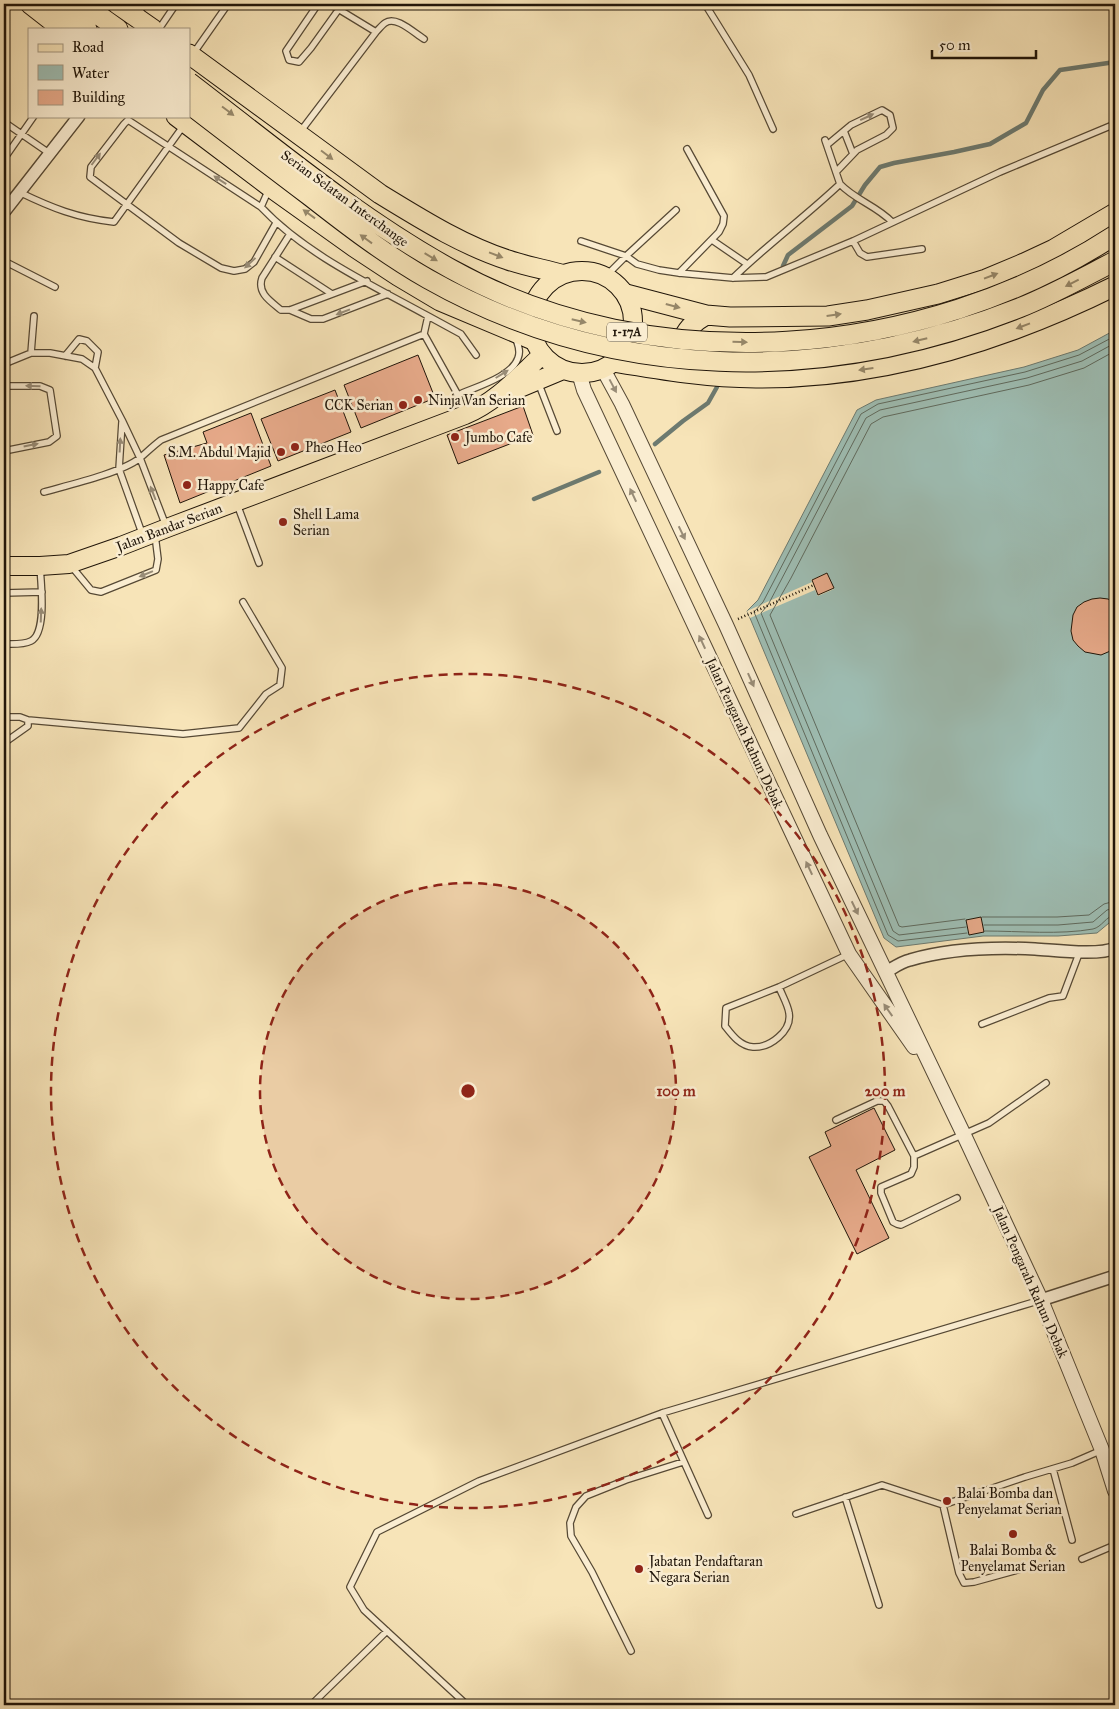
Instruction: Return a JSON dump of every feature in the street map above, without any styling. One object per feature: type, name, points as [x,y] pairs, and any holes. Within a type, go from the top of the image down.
[{"type":"highway","points":[[30,4],[58,27]]},
{"type":"highway","points":[[53,4],[86,28]]},
{"type":"highway","points":[[83,4],[117,28]]},
{"type":"highway","points":[[117,4],[140,10],[152,28]]},
{"type":"highway","points":[[190,55],[380,194],[447,234],[508,260],[561,274]]},
{"type":"highway","name":"Serian Selatan Interchange","points":[[190,83],[355,208],[415,248],[453,270],[504,295],[562,317],[630,333],[694,342],[754,343],[813,339],[907,323],[963,307],[1012,290],[1055,271],[1115,235]]},
{"type":"highway","name":"Serian Selatan Interchange","points":[[190,105],[342,221],[383,251],[428,279],[485,307],[552,333],[598,346],[659,357],[710,362],[766,362],[820,358],[922,340],[1020,308],[1115,261]]},
{"type":"highway","points":[[181,120],[270,187],[398,276],[440,301],[514,333],[538,348]]},
{"type":"highway","points":[[626,294],[706,315],[756,318],[828,316],[883,307],[938,294],[986,279],[1024,264],[1054,249],[1115,213]]},
{"type":"highway","points":[[608,365],[702,375],[756,378],[869,369],[930,357],[1004,334],[1071,308],[1115,286]]},
{"type":"highway","points":[[702,375],[687,363],[682,348],[686,332],[697,320],[706,315]]},
{"type":"main road","points":[[608,365],[591,372],[571,372],[551,364],[538,348],[530,319],[533,305],[539,292],[549,282],[561,274],[576,270],[592,270],[606,276],[626,294]]},
{"type":"main road","name":"1-17A","points":[[608,365],[621,355],[630,341],[633,325],[632,309],[626,294]]},
{"type":"main road","name":"Jalan Bandar Serian","points":[[496,398],[538,348]]},
{"type":"main road","name":"Jalan Bandar Serian","points":[[4,566],[69,564],[465,415],[480,409],[496,398],[538,380],[571,372]]},
{"type":"street","points":[[4,212],[77,118]]},
{"type":"street","name":"Jalan Pengarah Rahun Debak","points":[[608,365],[622,404],[726,625],[820,835],[1041,1300],[1102,1450],[1115,1491]]},
{"type":"street","name":"Jalan Pengarah Rahun Debak","points":[[571,372],[584,390],[849,954],[936,1078]]},
{"type":"street","points":[[886,972],[908,960],[959,950],[1015,948],[1080,951],[1110,950],[1115,948]]},
{"type":"street","points":[[1041,1300],[1115,1276]]},
{"type":"lane","points":[[160,28],[176,4]]},
{"type":"lane","points":[[190,55],[228,4]]},
{"type":"lane","points":[[318,4],[286,51],[289,60],[299,62],[339,9]]},
{"type":"lane","points":[[330,4],[376,32]]},
{"type":"lane","points":[[705,4],[749,75],[773,129]]},
{"type":"lane","points":[[299,134],[385,22],[392,20],[398,22],[424,39]]},
{"type":"lane","points":[[836,172],[857,150],[886,135],[893,128],[890,115],[882,110],[851,125],[826,142],[836,172],[840,184],[848,193],[884,214],[892,222]]},
{"type":"lane","points":[[4,159],[33,118]]},
{"type":"lane","points":[[276,223],[254,262],[245,269],[234,271],[221,268],[180,243],[90,177],[91,167],[128,120],[261,207],[290,234],[388,294],[461,334],[476,355]]},
{"type":"lane","points":[[18,192],[59,210],[89,220],[114,222],[169,147],[181,120]]},
{"type":"lane","points":[[4,122],[49,153]]},
{"type":"lane","points":[[581,241],[626,256],[637,264],[659,270],[733,278],[766,277],[854,241],[1000,172],[1115,124]]},
{"type":"lane","points":[[844,131],[853,154]]},
{"type":"lane","points":[[679,273],[712,240],[723,224],[724,216],[687,149]]},
{"type":"lane","points":[[733,278],[747,264],[813,210],[840,184]]},
{"type":"lane","points":[[261,207],[270,187]]},
{"type":"lane","points":[[606,276],[676,210]]},
{"type":"lane","points":[[290,234],[262,278],[260,285],[263,293],[281,310],[290,310],[367,281]]},
{"type":"lane","points":[[712,240],[747,264]]},
{"type":"lane","points":[[854,241],[860,253],[867,257],[922,248]]},
{"type":"lane","points":[[275,257],[332,294]]},
{"type":"lane","points":[[4,261],[55,287]]},
{"type":"lane","points":[[290,310],[311,319],[323,319],[388,294]]},
{"type":"lane","points":[[31,353],[34,316]]},
{"type":"lane","points":[[428,316],[424,334],[458,395],[465,415]]},
{"type":"lane","points":[[458,395],[502,376],[514,364],[518,359],[519,348],[514,333]]},
{"type":"lane","points":[[44,492],[119,469],[140,458],[147,450],[161,440],[424,334]]},
{"type":"lane","points":[[65,356],[78,339],[87,341],[98,352],[95,368]]},
{"type":"lane","points":[[4,364],[31,353],[50,353],[82,359],[95,368],[140,458],[155,532],[158,559],[156,570],[102,592],[91,590],[69,564]]},
{"type":"lane","points":[[538,380],[557,431]]},
{"type":"lane","points":[[4,386],[40,386],[50,390],[57,436],[49,442],[4,451]]},
{"type":"lane","points":[[122,420],[119,469],[155,532]]},
{"type":"lane","points":[[236,502],[259,563]]},
{"type":"lane","points":[[4,644],[31,641],[38,635],[42,592],[40,566]]},
{"type":"lane","points":[[4,593],[42,592]]},
{"type":"lane","points":[[4,716],[20,717],[28,720],[183,734],[239,728],[266,694],[280,685],[282,668],[244,602]]},
{"type":"lane","points":[[4,743],[23,731],[28,726],[28,720]]},
{"type":"lane","points":[[982,1024],[1049,998],[1062,996],[1080,951]]},
{"type":"lane","points":[[778,987],[790,1014],[785,1030],[774,1043],[753,1047],[737,1041],[725,1026],[726,1008],[778,987],[849,954]]},
{"type":"lane","points":[[914,1156],[988,1123],[1046,1083]]},
{"type":"lane","points":[[836,1120],[877,1101],[884,1101],[888,1106],[914,1156],[914,1167],[911,1174],[881,1187],[881,1193],[894,1222],[897,1224],[901,1225],[958,1198]]},
{"type":"lane","points":[[467,1705],[364,1610],[350,1587],[377,1532],[479,1481],[662,1413],[1041,1300]]},
{"type":"lane","points":[[662,1413],[708,1515]]},
{"type":"lane","points":[[796,1514],[882,1485],[943,1504],[1072,1463],[1102,1450]]},
{"type":"lane","points":[[631,1651],[592,1572],[571,1536],[570,1523],[576,1508],[586,1496],[626,1480],[683,1462]]},
{"type":"lane","points":[[1053,1469],[1072,1540]]},
{"type":"lane","points":[[845,1497],[879,1605]]},
{"type":"lane","points":[[943,1504],[959,1573],[964,1583],[1021,1569]]},
{"type":"lane","points":[[1082,1559],[1115,1545]]},
{"type":"lane","points":[[311,1705],[387,1631]]},
{"type":"path","points":[[726,625],[814,585]]},
{"type":"water","points":[[1115,330],[1115,918],[1097,933],[1058,936],[983,936],[896,947],[884,938],[747,611],[758,600],[857,410],[876,400],[1024,367],[1078,350]]},
{"type":"pier","points":[[827,573],[834,589],[818,596],[815,590],[750,618],[747,611],[812,582],[811,580]]},
{"type":"building","points":[[418,355],[435,398],[361,428],[344,385]]},
{"type":"building","points":[[335,390],[351,432],[278,461],[261,419]]},
{"type":"building","points":[[523,406],[533,435],[458,464],[447,435]]},
{"type":"building","points":[[251,413],[271,466],[180,503],[164,455],[207,443],[203,432]]},
{"type":"building","points":[[827,573],[834,588],[818,595],[812,580]]},
{"type":"building","points":[[1100,598],[1108,599],[1115,603],[1115,649],[1101,655],[1085,652],[1073,640],[1071,631],[1073,615],[1077,607],[1084,602]]},
{"type":"building","points":[[981,917],[984,932],[969,935],[966,920]]},
{"type":"building","points":[[874,1108],[895,1150],[856,1170],[889,1238],[857,1254],[809,1157],[831,1146],[825,1132]]},
{"type":"waterway","points":[[783,266],[788,255],[852,206],[865,185],[880,167],[990,144],[1026,123],[1043,90],[1060,70],[1115,62]]},
{"type":"waterway","points":[[655,444],[708,403],[717,387]]},
{"type":"waterway","points":[[534,499],[599,472]]},
{"type":"place","name":"Ninja Van Serian","points":[[418,400]]},
{"type":"place","name":"CCK Serian","points":[[403,405]]},
{"type":"place","name":"Jumbo Cafe","points":[[455,437]]},
{"type":"place","name":"Pheo Heo","points":[[295,447]]},
{"type":"place","name":"S.M. Abdul Majid","points":[[281,452]]},
{"type":"place","name":"Happy Cafe","points":[[187,485]]},
{"type":"place","name":"Shell Lama Serian","points":[[283,522]]},
{"type":"place","name":"Balai Bomba dan Penyelamat Serian","points":[[947,1501]]},
{"type":"place","name":"Balai Bomba & Penyelamat Serian","points":[[1013,1534]]},
{"type":"place","name":"Jabatan Pendaftaran Negara Serian","points":[[639,1569]]}]
